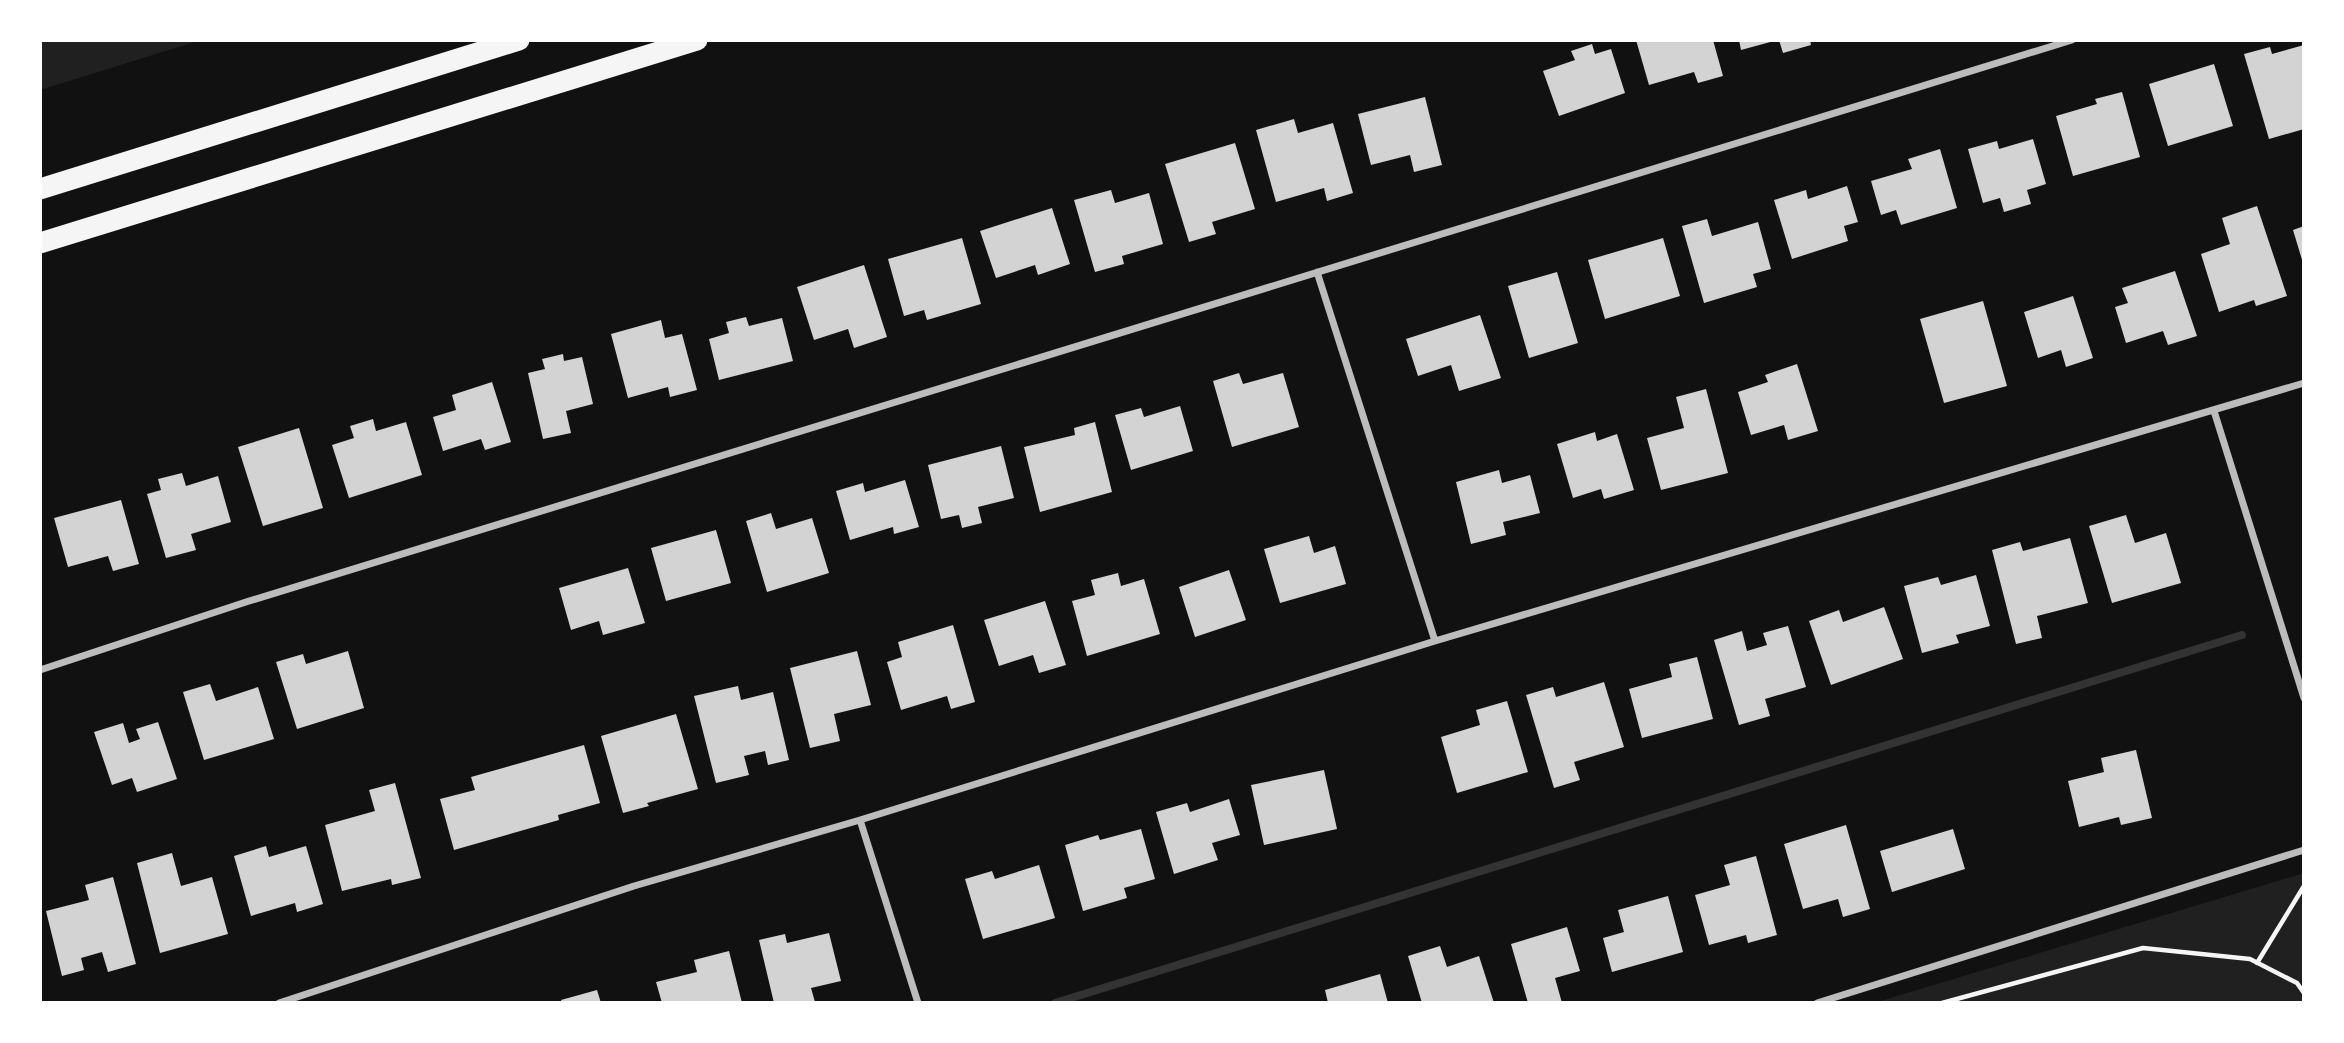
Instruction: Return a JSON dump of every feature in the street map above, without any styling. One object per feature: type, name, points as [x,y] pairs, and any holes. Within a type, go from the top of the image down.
[{"type":"highway","points":[[40,189],[519,40]]},
{"type":"highway","points":[[40,243],[697,40]]},
{"type":"street","points":[[40,670],[260,597],[2072,40]]},
{"type":"street","points":[[1317,272],[1435,641]]},
{"type":"street","points":[[279,1003],[634,887],[860,820],[1435,641],[2304,383]]},
{"type":"street","points":[[2214,411],[2304,698]]},
{"type":"street","points":[[860,820],[918,1003]]},
{"type":"street","points":[[1817,1003],[2304,850]]},
{"type":"path","points":[[2257,963],[2304,886]]},
{"type":"path","points":[[1942,1003],[2143,948],[2250,959],[2297,983],[2304,993]]},
{"type":"shaded area","points":[[40,40],[201,40],[40,90]]},
{"type":"shaded area","points":[[2304,873],[2304,1003],[1874,1003]]},
{"type":"building","points":[[1636,40],[1713,40],[1723,76],[1698,83],[1694,72],[1649,85]]},
{"type":"building","points":[[1739,40],[1774,40],[1774,41],[1741,50]]},
{"type":"building","points":[[1779,40],[1810,40],[1811,45],[1783,53]]},
{"type":"building","points":[[1592,44],[1595,54],[1611,49],[1625,93],[1559,116],[1543,71],[1575,60],[1571,51]]},
{"type":"building","points":[[2304,45],[2304,129],[2269,139],[2244,54],[2270,47],[2272,54]]},
{"type":"building","points":[[2214,64],[2233,126],[2168,146],[2149,84]]},
{"type":"building","points":[[2122,92],[2140,157],[2073,176],[2056,116],[2097,104],[2095,99]]},
{"type":"building","points":[[1425,97],[1442,165],[1414,172],[1410,155],[1371,165],[1358,114]]},
{"type":"building","points":[[1294,119],[1298,133],[1333,123],[1353,193],[1327,201],[1324,188],[1276,202],[1256,130]]},
{"type":"building","points":[[2033,139],[2046,184],[2027,190],[2031,204],[2004,212],[2000,198],[1983,203],[1968,149],[1997,141],[1999,149]]},
{"type":"building","points":[[1235,143],[1255,209],[1212,222],[1216,234],[1189,242],[1165,164]]},
{"type":"building","points":[[1940,149],[1957,208],[1901,225],[1896,210],[1881,215],[1871,181],[1912,169],[1908,159]]},
{"type":"building","points":[[1847,186],[1858,222],[1844,226],[1848,241],[1792,259],[1774,200],[1806,190],[1808,199]]},
{"type":"building","points":[[1111,190],[1115,203],[1149,193],[1163,244],[1122,256],[1124,264],[1095,272],[1074,200]]},
{"type":"building","points":[[2257,206],[2287,296],[2256,306],[2254,300],[2219,312],[2201,254],[2230,244],[2222,218]]},
{"type":"building","points":[[1052,208],[1070,264],[1038,275],[1035,265],[996,278],[980,231]]},
{"type":"building","points":[[1707,219],[1712,236],[1758,222],[1771,269],[1753,274],[1757,287],[1704,303],[1682,226]]},
{"type":"building","points":[[2304,226],[2304,263],[2303,263],[2293,230]]},
{"type":"building","points":[[962,238],[981,304],[927,320],[924,310],[904,316],[888,259]]},
{"type":"building","points":[[1663,238],[1680,296],[1605,319],[1588,260]]},
{"type":"building","points":[[864,265],[887,337],[854,348],[848,329],[814,340],[797,287]]},
{"type":"building","points":[[2175,271],[2197,336],[2168,345],[2163,331],[2126,343],[2115,307],[2128,303],[2122,288]]},
{"type":"building","points":[[1557,272],[1578,343],[1529,358],[1508,286]]},
{"type":"building","points":[[2073,296],[2093,358],[2066,367],[2061,350],[2038,358],[2024,312]]},
{"type":"building","points":[[1983,301],[2007,386],[1944,403],[1920,319]]},
{"type":"building","points":[[1480,315],[1501,378],[1459,391],[1451,365],[1418,376],[1406,339]]},
{"type":"building","points":[[746,317],[749,326],[782,318],[793,361],[719,380],[709,339],[729,333],[726,322]]},
{"type":"building","points":[[661,320],[665,338],[682,334],[697,390],[670,397],[668,387],[628,398],[611,334]]},
{"type":"building","points":[[563,354],[564,361],[582,357],[593,404],[566,411],[571,433],[543,439],[528,373],[545,369],[542,359]]},
{"type":"building","points":[[1797,364],[1818,431],[1788,440],[1784,425],[1751,435],[1738,392],[1768,382],[1765,375]]},
{"type":"building","points":[[1239,373],[1243,384],[1283,373],[1299,427],[1232,447],[1213,381]]},
{"type":"building","points":[[492,382],[511,442],[485,450],[481,439],[443,451],[433,417],[456,410],[452,395]]},
{"type":"building","points":[[1706,389],[1728,473],[1661,490],[1647,438],[1684,428],[1676,397]]},
{"type":"building","points":[[1180,406],[1193,451],[1131,470],[1115,415],[1141,408],[1144,417]]},
{"type":"building","points":[[373,419],[376,431],[406,422],[422,475],[349,498],[332,445],[354,438],[350,426]]},
{"type":"building","points":[[1095,422],[1112,492],[1040,512],[1024,447],[1075,435],[1074,428]]},
{"type":"building","points":[[299,428],[323,508],[263,526],[238,447]]},
{"type":"building","points":[[1595,432],[1597,441],[1617,434],[1634,490],[1604,499],[1601,489],[1573,498],[1557,444]]},
{"type":"building","points":[[1001,446],[1014,498],[978,507],[982,523],[962,528],[959,515],[941,519],[928,465]]},
{"type":"building","points":[[1499,470],[1502,483],[1530,475],[1540,513],[1503,522],[1506,535],[1471,544],[1456,482]]},
{"type":"building","points":[[182,473],[186,486],[218,476],[231,522],[191,534],[196,550],[166,558],[147,494],[161,490],[158,479]]},
{"type":"building","points":[[905,480],[919,527],[894,534],[893,527],[850,540],[836,491],[863,483],[865,492]]},
{"type":"building","points":[[121,500],[139,564],[113,571],[108,556],[68,567],[54,518]]},
{"type":"building","points":[[771,513],[776,529],[812,518],[829,573],[767,592],[746,521]]},
{"type":"building","points":[[2126,515],[2135,543],[2166,533],[2181,583],[2112,603],[2089,526]]},
{"type":"building","points":[[716,530],[731,583],[666,601],[651,548]]},
{"type":"building","points":[[1309,536],[1314,553],[1335,546],[1346,584],[1280,603],[1264,549]]},
{"type":"building","points":[[2070,538],[2088,603],[2037,616],[2042,638],[2016,644],[1992,550],[2020,542],[2023,551]]},
{"type":"building","points":[[628,568],[645,623],[603,635],[599,621],[571,630],[559,588]]},
{"type":"building","points":[[1229,570],[1246,620],[1195,637],[1179,587]]},
{"type":"building","points":[[1118,573],[1121,586],[1144,579],[1160,634],[1087,656],[1072,601],[1095,595],[1091,580]]},
{"type":"building","points":[[1976,575],[1990,626],[1956,635],[1959,643],[1922,653],[1904,586],[1938,577],[1941,585]]},
{"type":"building","points":[[1045,601],[1066,665],[1039,673],[1033,655],[999,666],[984,620]]},
{"type":"building","points":[[1884,607],[1903,659],[1831,685],[1809,621],[1839,610],[1843,622]]},
{"type":"building","points":[[953,625],[975,702],[951,709],[947,696],[901,710],[887,662],[902,657],[898,642]]},
{"type":"building","points":[[1788,626],[1806,687],[1765,699],[1770,716],[1739,725],[1714,640],[1742,631],[1747,651],[1767,645],[1763,633]]},
{"type":"building","points":[[348,651],[364,708],[297,729],[276,662],[303,654],[306,664]]},
{"type":"building","points":[[857,651],[871,705],[834,714],[840,741],[810,748],[790,668]]},
{"type":"building","points":[[1697,657],[1713,719],[1642,738],[1629,689],[1672,677],[1669,664]]},
{"type":"building","points":[[1604,682],[1624,747],[1574,762],[1580,780],[1554,788],[1526,695],[1553,687],[1556,697]]},
{"type":"building","points":[[210,684],[216,701],[258,687],[274,739],[204,760],[183,692]]},
{"type":"building","points":[[738,686],[741,700],[773,692],[789,760],[768,765],[765,751],[744,756],[749,775],[716,783],[694,696]]},
{"type":"building","points":[[1507,701],[1528,772],[1457,793],[1441,737],[1480,725],[1476,710]]},
{"type":"building","points":[[676,714],[698,789],[647,803],[649,806],[623,813],[601,736]]},
{"type":"building","points":[[158,722],[177,779],[137,792],[132,778],[112,785],[94,732],[123,723],[129,743],[140,739],[136,729]]},
{"type":"building","points":[[584,745],[600,803],[558,815],[559,820],[454,850],[440,799],[475,790],[471,777]]},
{"type":"building","points":[[2136,750],[2152,818],[2121,825],[2119,817],[2079,827],[2068,781],[2104,772],[2101,758]]},
{"type":"building","points":[[1324,770],[1337,829],[1264,845],[1251,785]]},
{"type":"building","points":[[395,783],[421,878],[392,885],[391,879],[342,891],[325,825],[375,811],[369,790]]},
{"type":"building","points":[[1229,799],[1240,835],[1212,843],[1218,860],[1174,874],[1156,812],[1187,803],[1190,812]]},
{"type":"building","points":[[1846,825],[1870,909],[1843,917],[1838,899],[1803,909],[1784,844]]},
{"type":"building","points":[[1141,829],[1155,879],[1124,888],[1127,898],[1083,911],[1065,845],[1098,835],[1100,840]]},
{"type":"building","points":[[1953,829],[1965,869],[1892,892],[1880,851]]},
{"type":"building","points":[[266,846],[269,857],[306,846],[323,904],[297,912],[295,903],[251,916],[234,856]]},
{"type":"building","points":[[172,853],[181,886],[212,877],[228,934],[160,953],[137,863]]},
{"type":"building","points":[[1756,856],[1777,935],[1748,943],[1746,935],[1709,945],[1695,895],[1730,885],[1724,865]]},
{"type":"building","points":[[1039,865],[1055,918],[983,939],[965,879],[992,871],[995,879]]},
{"type":"building","points":[[113,877],[136,964],[108,972],[102,952],[81,958],[84,970],[62,976],[46,911],[89,900],[85,885]]},
{"type":"building","points":[[1668,896],[1683,952],[1612,972],[1603,938],[1624,932],[1618,910]]},
{"type":"building","points":[[1567,927],[1580,971],[1555,978],[1562,1003],[1528,1003],[1511,944]]},
{"type":"building","points":[[829,933],[841,981],[811,988],[815,1002],[774,1003],[759,940],[785,934],[787,943]]},
{"type":"building","points":[[1440,946],[1447,967],[1479,956],[1494,1003],[1422,1003],[1408,956]]},
{"type":"building","points":[[729,951],[742,1003],[662,1003],[656,982],[697,972],[694,960]]},
{"type":"building","points":[[1380,974],[1388,1003],[1328,1003],[1325,990]]},
{"type":"building","points":[[597,990],[601,1003],[562,1003],[561,1000]]},
{"type":"waterway","points":[[1055,1003],[2242,635]]}]
